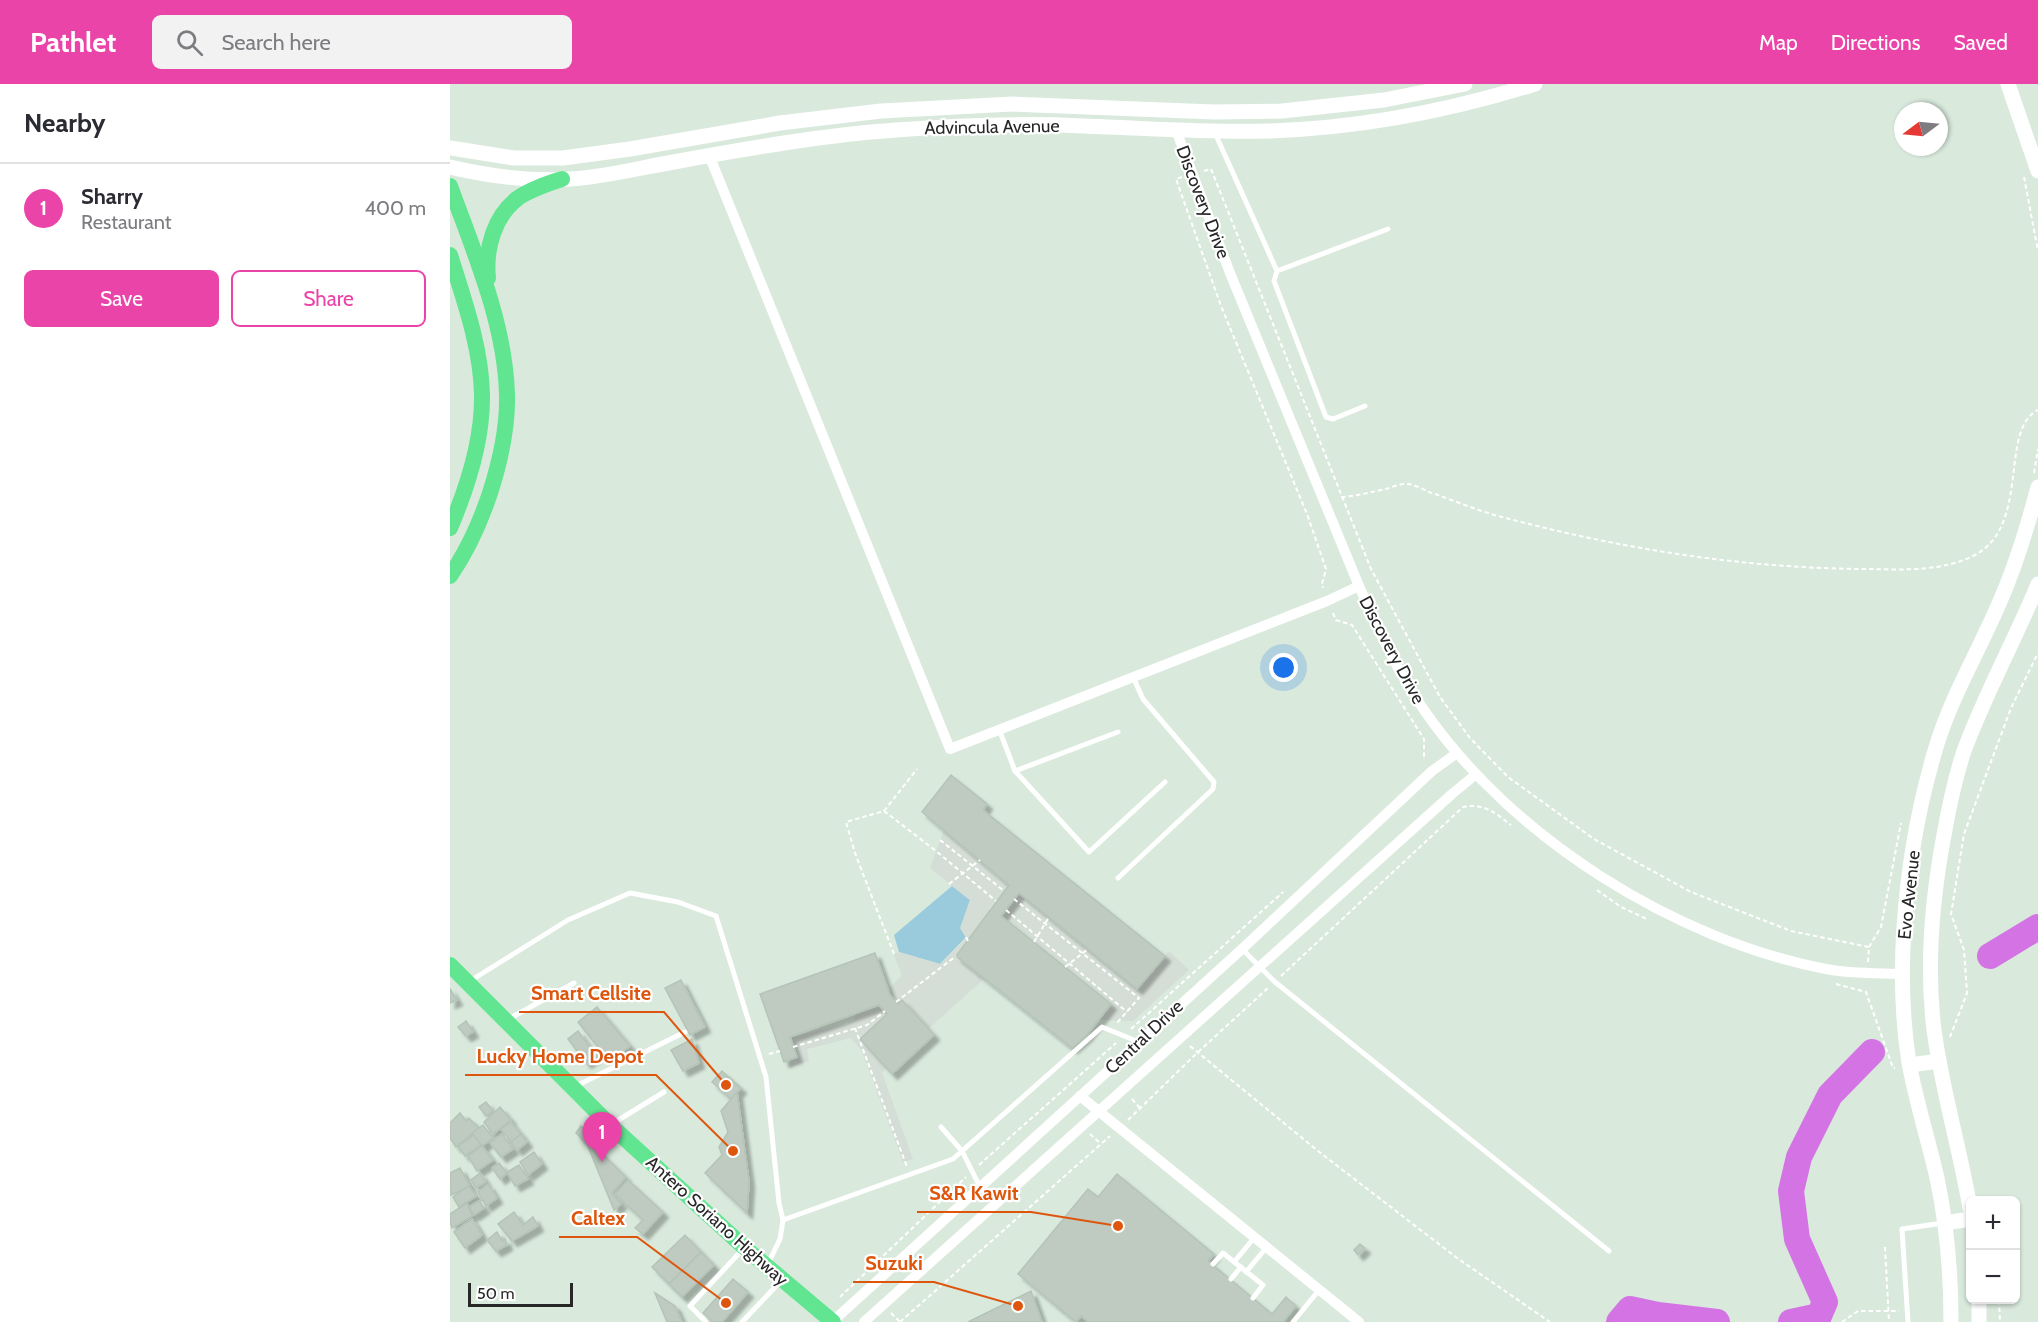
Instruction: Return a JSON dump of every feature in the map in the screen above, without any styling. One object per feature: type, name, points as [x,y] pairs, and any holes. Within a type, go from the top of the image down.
[{"type":"main road","name":"Advincula Avenue","points":[[450,148],[514,158],[563,158],[780,123],[881,111],[1012,104],[1214,112],[1282,111],[1384,100],[1465,84]]},
{"type":"main road","name":"Advincula Avenue","points":[[450,167],[505,177],[581,178],[785,142],[946,126],[1080,126],[1214,132],[1302,129],[1389,120],[1459,105],[1535,84]]},
{"type":"main road","points":[[2008,84],[2031,173]]},
{"type":"main road","points":[[489,300],[488,251],[500,220],[519,197],[562,179]]},
{"type":"main road","points":[[450,186],[500,339],[507,395],[506,422],[494,480],[484,512],[472,539],[450,576]]},
{"type":"main road","points":[[450,255],[472,334],[480,369],[482,395],[477,447],[462,500],[450,528]]},
{"type":"main road","name":"Evo Avenue","points":[[1951,1322],[1945,1223],[1935,1169],[1910,1065],[1905,1030],[1903,974],[1907,889],[1923,795],[1937,743],[1955,697],[2015,564],[2038,487]]},
{"type":"main road","name":"Evo Avenue","points":[[1968,1196],[1934,1028],[1931,975],[1934,892],[1950,801],[1964,753],[1981,708],[2038,584]]},
{"type":"main road","points":[[1977,651],[2003,662]]},
{"type":"main road","points":[[1907,889],[1934,892]]},
{"type":"main road","name":"Antero Soriano Highway","points":[[450,965],[610,1125],[744,1247],[832,1322]]},
{"type":"main road","points":[[1903,974],[1931,975]]},
{"type":"main road","points":[[1910,1065],[1939,1061]]},
{"type":"main road","points":[[1945,1223],[1966,1220]]},
{"type":"main road","points":[[1979,1304],[1979,1322]]},
{"type":"street","name":"Discovery Drive","points":[[1176,130],[1230,273],[1359,586],[1402,676],[1425,711],[1475,775],[1551,842],[1626,892],[1674,917],[1736,943],[1785,960],[1829,970],[1903,974]]},
{"type":"street","points":[[709,155],[950,749],[1327,601],[1359,586]]},
{"type":"street","name":"Central Drive","points":[[832,1322],[1242,949],[1432,771],[1457,753]]},
{"type":"street","name":"Central Drive","points":[[864,1322],[1475,775]]},
{"type":"street","points":[[1080,1096],[1098,1113],[1359,1322]]},
{"type":"lane","points":[[1214,132],[1277,271],[1274,281],[1326,417],[1332,419],[1365,406]]},
{"type":"lane","points":[[1277,271],[1388,229]]},
{"type":"lane","points":[[1118,878],[1213,789],[1214,782],[1143,699],[1133,677]]},
{"type":"lane","points":[[999,729],[1015,771],[1089,852],[1165,782]]},
{"type":"lane","points":[[1015,771],[1118,732]]},
{"type":"lane","points":[[468,983],[568,920],[630,893],[678,902],[716,916],[766,1077],[779,1203],[783,1220],[780,1239],[767,1267]]},
{"type":"lane","points":[[1242,949],[1275,982],[1609,1251]]},
{"type":"lane","points":[[506,1021],[574,983]]},
{"type":"lane","points":[[783,1220],[953,1159],[1102,1027],[1139,1042]]},
{"type":"lane","points":[[572,1088],[685,1032]]},
{"type":"lane","points":[[610,1125],[664,1092]]},
{"type":"lane","points":[[941,1127],[962,1151],[980,1187]]},
{"type":"lane","points":[[1908,1322],[1902,1229],[1945,1223]]},
{"type":"lane","points":[[1234,1262],[1254,1238]]},
{"type":"lane","points":[[706,1322],[690,1306],[744,1247]]},
{"type":"lane","points":[[1246,1272],[1266,1248]]},
{"type":"lane","points":[[1213,1264],[1223,1253],[1263,1285],[1253,1298]]},
{"type":"lane","points":[[1231,1279],[1241,1267]]},
{"type":"lane","points":[[742,1322],[783,1280]]},
{"type":"lane","points":[[1293,1322],[1319,1290]]},
{"type":"path","points":[[1424,762],[1424,739],[1352,625],[1336,620],[1327,601],[1322,584],[1326,569],[1307,514],[1221,306],[1176,179],[1211,169],[1371,569],[1440,697],[1470,738],[1508,777],[1594,839],[1691,892],[1791,931],[1869,947]]},
{"type":"path","points":[[2031,173],[2038,251]]},
{"type":"path","points":[[1341,497],[1408,484],[1501,517],[1617,542],[1726,561],[1846,569],[1927,567],[1974,556],[1994,540],[2004,522],[2014,483],[2019,439],[2023,426],[2029,416],[2038,410]]},
{"type":"path","points":[[1948,1041],[1967,993],[1964,950],[1951,914],[1964,834],[2011,708],[2038,653]]},
{"type":"path","points":[[894,954],[855,853],[846,822],[884,811],[916,769]]},
{"type":"path","points":[[900,1322],[1118,1129],[1463,807],[1475,805],[1487,808],[1516,829]]},
{"type":"path","points":[[884,811],[996,901]]},
{"type":"path","points":[[940,840],[1004,891]]},
{"type":"path","points":[[949,884],[980,860]]},
{"type":"path","points":[[1592,886],[1621,908],[1653,921]]},
{"type":"path","points":[[1014,899],[1139,998],[1111,1030]]},
{"type":"path","points":[[1006,910],[1127,1012]]},
{"type":"path","points":[[1034,942],[1049,917]]},
{"type":"path","points":[[1065,967],[1088,949]]},
{"type":"path","points":[[896,1002],[956,956]]},
{"type":"path","points":[[1834,984],[1866,992],[1893,1068]]},
{"type":"path","points":[[793,1047],[867,1025],[885,1011]]},
{"type":"path","points":[[855,1028],[910,1175]]},
{"type":"path","points":[[1182,1037],[1197,1053],[1318,1151],[1457,1258],[1550,1322]]},
{"type":"path","points":[[760,1057],[780,1051]]},
{"type":"path","points":[[1885,1247],[1889,1322]]},
{"type":"path","points":[[1999,1304],[2000,1322]]},
{"type":"path","points":[[1842,1322],[1858,1311],[1908,1311]]},
{"type":"shaded area","points":[[944,830],[1009,885],[989,909],[992,911],[985,978],[928,1029],[902,1001],[898,1004],[888,989],[902,976],[894,954],[899,952],[940,964],[966,938],[960,928],[970,900],[930,868]]},
{"type":"shaded area","points":[[952,886],[970,900],[961,927],[966,937],[940,964],[899,952],[894,935]]},
{"type":"shaded area","points":[[1019,893],[1137,989],[1169,951],[1189,970],[1133,1021],[1098,1020],[1111,1004],[1001,916]]},
{"type":"shaded area","points":[[879,1005],[887,1014],[860,1039],[886,1068],[882,1073],[913,1159],[903,1162],[862,1051],[851,1038],[807,1049],[809,1061],[788,1068],[792,1059],[797,1057],[790,1037],[847,1024],[854,1020],[855,1013]]},
{"type":"building","points":[[951,775],[987,804],[983,810],[1165,956],[1137,989],[1019,893],[1001,916],[1111,1004],[1086,1036],[1072,1048],[956,956],[1009,885],[922,812]]},
{"type":"building","points":[[875,953],[890,995],[898,1004],[902,1000],[934,1035],[892,1074],[860,1039],[887,1014],[879,1005],[790,1037],[797,1057],[784,1062],[760,994]]},
{"type":"building","points":[[681,980],[705,1027],[690,1035],[665,988]]},
{"type":"building","points":[[450,989],[457,1000],[450,1003]]},
{"type":"building","points":[[597,1007],[630,1046],[610,1062],[578,1022]]},
{"type":"building","points":[[466,1021],[473,1032],[466,1036],[458,1027]]},
{"type":"building","points":[[578,1031],[596,1056],[586,1063],[568,1039]]},
{"type":"building","points":[[692,1039],[699,1063],[683,1071],[671,1050]]},
{"type":"building","points":[[722,1071],[741,1088],[731,1099],[712,1082]]},
{"type":"building","points":[[737,1092],[749,1182],[747,1213],[705,1173],[722,1155],[719,1147],[728,1132],[721,1111]]},
{"type":"building","points":[[486,1102],[493,1111],[486,1116],[479,1107]]},
{"type":"building","points":[[500,1107],[511,1120],[493,1134],[484,1122]]},
{"type":"building","points":[[460,1113],[466,1121],[469,1118],[479,1128],[456,1147],[450,1138],[450,1123]]},
{"type":"building","points":[[511,1122],[521,1134],[511,1142],[501,1129]]},
{"type":"building","points":[[483,1125],[493,1138],[482,1146],[472,1133]]},
{"type":"building","points":[[581,1126],[595,1141],[595,1147],[626,1177],[612,1193],[621,1204],[614,1210],[587,1144],[576,1133]]},
{"type":"building","points":[[502,1134],[513,1149],[501,1157],[490,1143]]},
{"type":"building","points":[[521,1134],[527,1142],[517,1150],[511,1142]]},
{"type":"building","points":[[474,1135],[481,1145],[465,1156],[458,1146]]},
{"type":"building","points":[[482,1146],[493,1160],[477,1171],[468,1156]]},
{"type":"building","points":[[534,1152],[542,1164],[528,1175],[520,1162]]},
{"type":"building","points":[[499,1163],[507,1173],[500,1179],[492,1168]]},
{"type":"building","points":[[519,1165],[528,1179],[515,1186],[507,1172]]},
{"type":"building","points":[[460,1168],[470,1186],[451,1195],[450,1173]]},
{"type":"building","points":[[480,1173],[486,1182],[476,1188],[471,1180]]},
{"type":"building","points":[[1117,1174],[1214,1254],[1208,1261],[1272,1314],[1286,1297],[1296,1306],[1283,1322],[1089,1322],[1081,1316],[1076,1322],[1018,1274],[1088,1189],[1098,1197]]},
{"type":"building","points":[[628,1180],[663,1212],[643,1234],[635,1228],[643,1220],[615,1194]]},
{"type":"building","points":[[488,1184],[497,1198],[486,1206],[478,1192]]},
{"type":"building","points":[[469,1186],[476,1196],[459,1207],[453,1197]]},
{"type":"building","points":[[479,1201],[484,1208],[474,1215],[469,1207]]},
{"type":"building","points":[[467,1203],[472,1216],[452,1228],[450,1214]]},
{"type":"building","points":[[514,1212],[523,1225],[533,1217],[538,1226],[512,1241],[498,1224]]},
{"type":"building","points":[[472,1219],[482,1235],[465,1248],[454,1232]]},
{"type":"building","points":[[497,1232],[502,1241],[505,1239],[507,1245],[496,1251],[487,1240]]},
{"type":"building","points":[[685,1235],[701,1252],[669,1284],[652,1267]]},
{"type":"building","points":[[1360,1244],[1365,1248],[1358,1255],[1354,1250]]},
{"type":"building","points":[[701,1252],[714,1265],[682,1297],[669,1284]]},
{"type":"building","points":[[733,1279],[748,1292],[722,1322],[713,1322],[703,1313]]},
{"type":"building","points":[[1031,1291],[1042,1322],[968,1322]]},
{"type":"building","points":[[655,1293],[675,1306],[682,1322],[667,1322]]},
{"type":"waterway","points":[[1990,956],[2038,927]]},
{"type":"waterway","points":[[1791,1322],[1819,1316],[1825,1302],[1797,1239],[1791,1191],[1799,1157],[1830,1095],[1872,1052]]},
{"type":"waterway","points":[[1619,1322],[1630,1309],[1717,1322]]},
{"type":"place","name":"Smart Cellsite","points":[[726,1085]]},
{"type":"place","name":"Lucky Home Depot","points":[[733,1151]]},
{"type":"place","name":"Sharry","points":[[602,1162]]},
{"type":"place","name":"S&R Kawit","points":[[1118,1226]]},
{"type":"place","name":"Caltex","points":[[726,1303]]},
{"type":"place","name":"Suzuki","points":[[1018,1306]]}]
